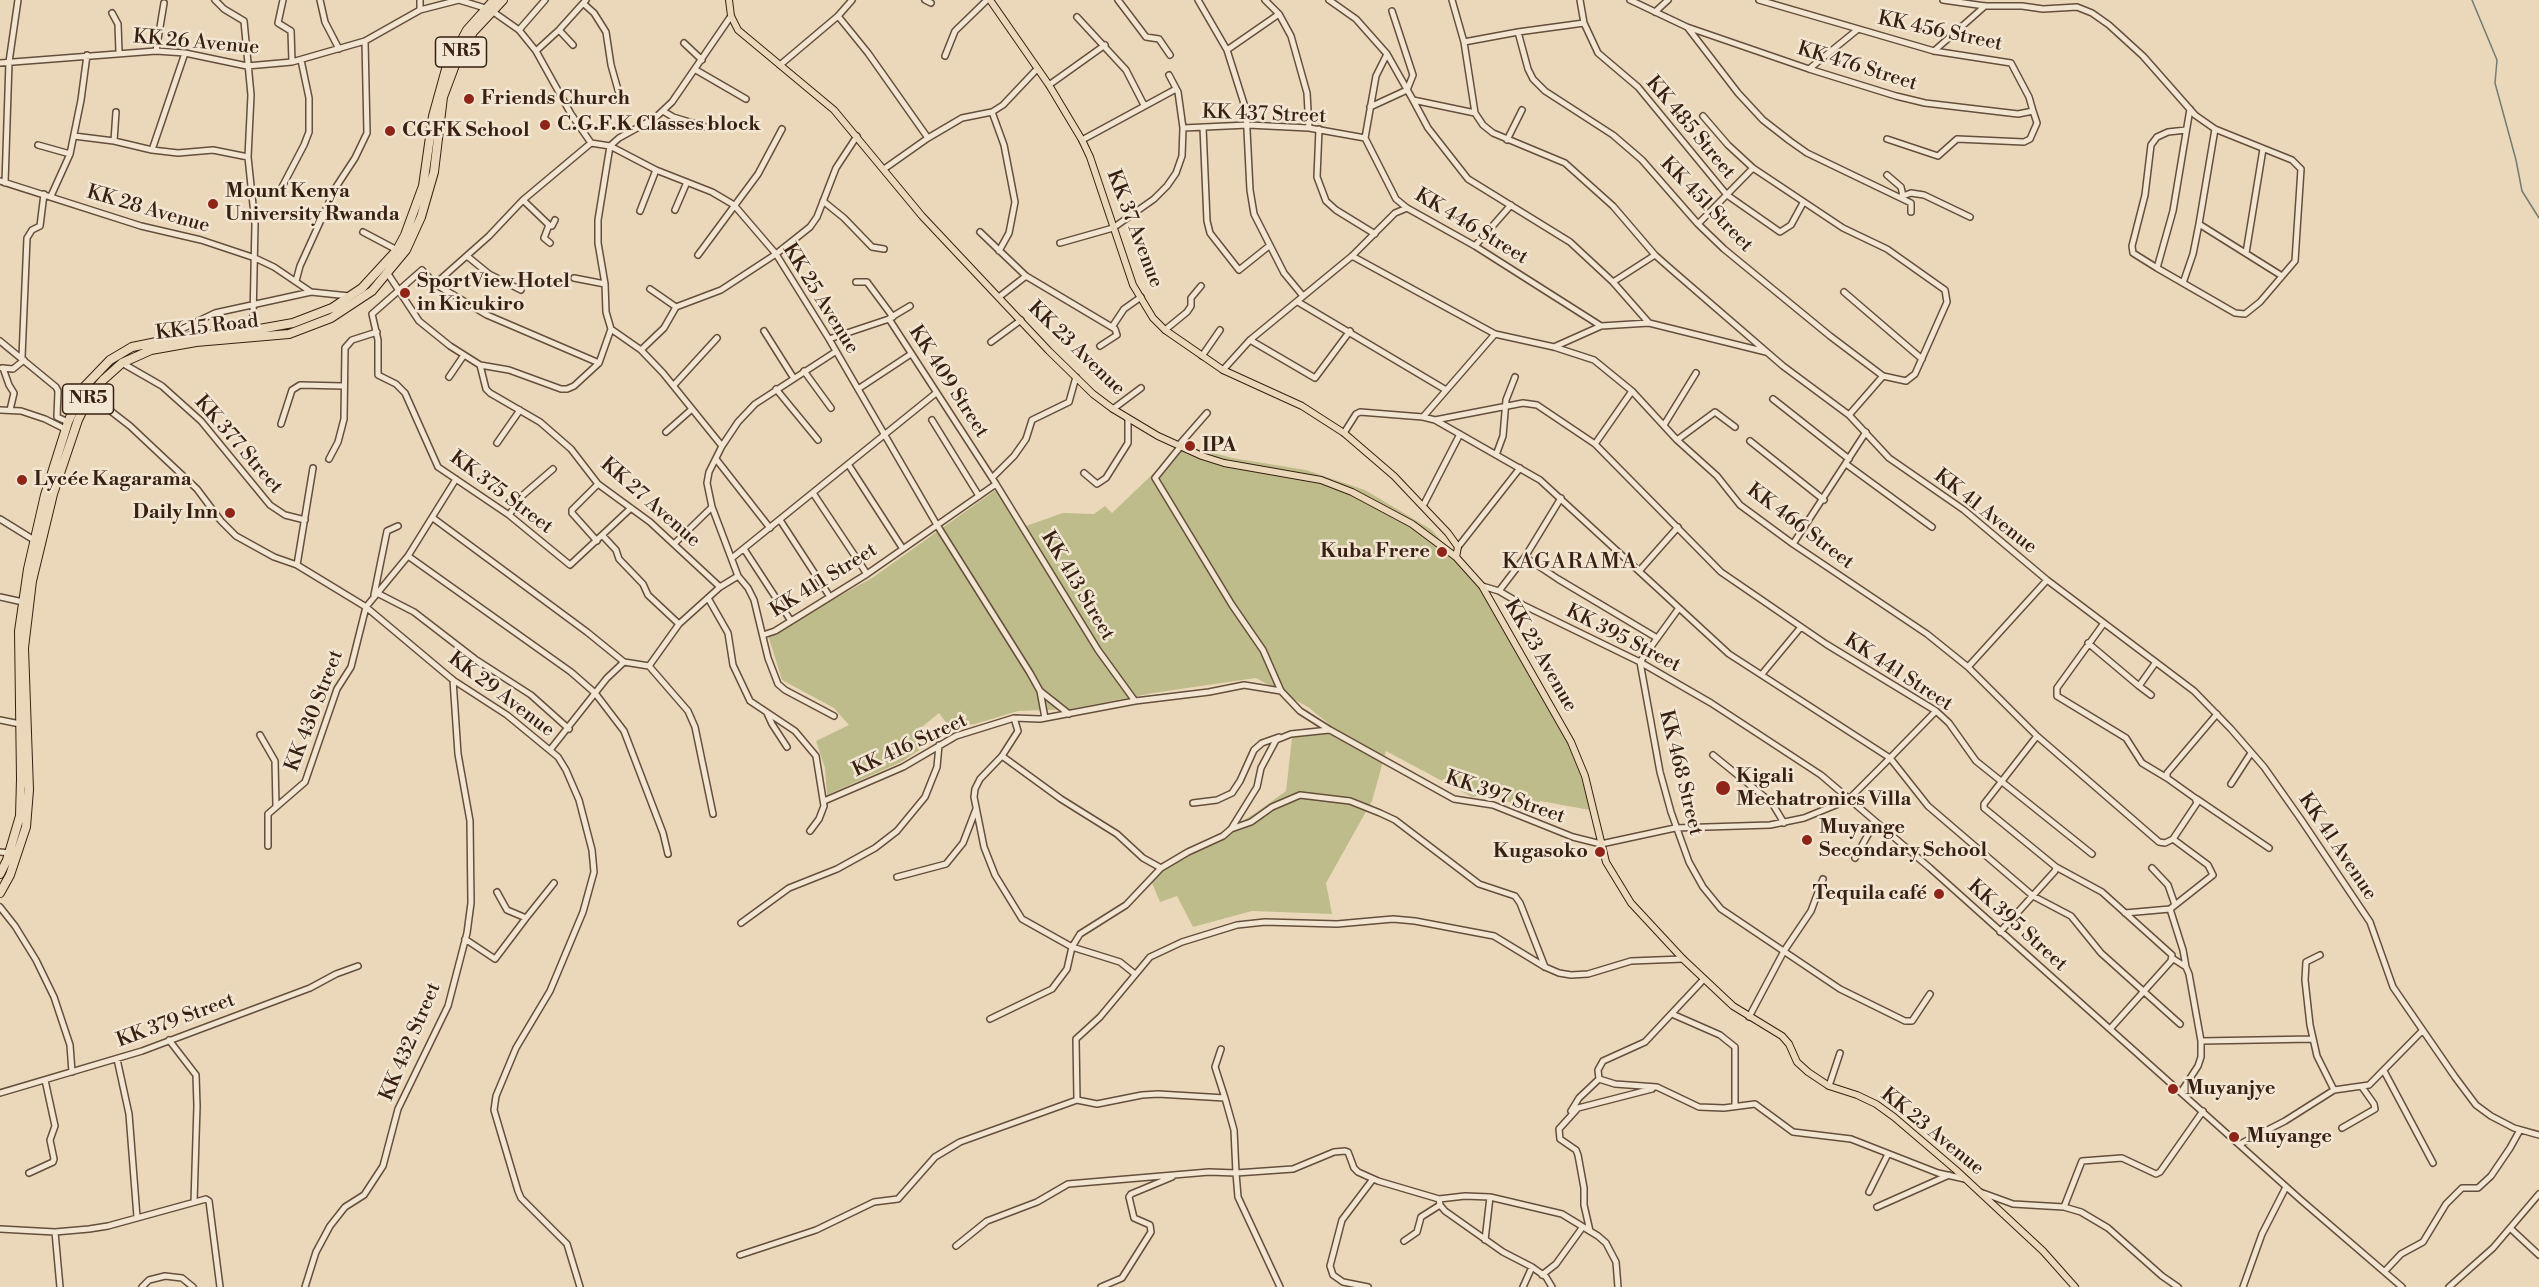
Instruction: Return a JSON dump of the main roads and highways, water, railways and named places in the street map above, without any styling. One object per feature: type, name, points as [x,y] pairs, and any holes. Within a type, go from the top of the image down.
[{"type":"highway","name":"KK 15 Road","points":[[0,893],[10,876],[26,827],[29,790],[24,648],[32,581],[53,494],[78,420],[90,395],[122,363],[151,350],[289,334],[332,318],[372,291],[388,274],[414,236],[429,195],[434,172],[439,115],[449,77],[462,49],[494,0]]},
{"type":"highway","name":"KK 15 Road","points":[[0,874],[20,816],[19,631],[23,602],[34,540],[67,426],[84,387],[110,360],[132,347],[156,341],[293,323],[323,312],[351,296],[397,250],[415,212],[423,186],[434,116],[447,69],[467,30],[488,9],[503,0]]},
{"type":"highway","points":[[381,267],[388,274]]},
{"type":"main road","name":"KK 23 Avenue","points":[[729,0],[730,16],[738,30],[823,99],[857,136],[922,216],[1076,377],[1113,409],[1128,420],[1180,446],[1224,463],[1321,480],[1352,492],[1412,524],[1456,557],[1482,586],[1571,742],[1585,776],[1601,844],[1611,874],[1631,903],[1683,959],[1733,1006],[1782,1036],[1789,1044],[1797,1062],[1808,1072],[1829,1086],[1876,1104],[1894,1117],[1979,1191],[2043,1251],[2075,1287]]},
{"type":"main road","name":"KK 37 Avenue","points":[[989,0],[1049,85],[1082,141],[1093,166],[1133,285],[1154,318],[1165,330],[1223,370],[1302,406],[1344,433],[1394,476],[1448,533],[1458,548],[1456,557]]},
{"type":"waterway","points":[[2472,0],[2497,60],[2495,83],[2522,191],[2539,218]]},
{"type":"place","name":"Friends Church","points":[[469,99]]},
{"type":"place","name":"C.G.F.K Classes block","points":[[545,125]]},
{"type":"place","name":"CGFK School","points":[[390,131]]},
{"type":"place","name":"Mount Kenya University Rwanda","points":[[213,204]]},
{"type":"place","name":"SportView Hotel in Kicukiro","points":[[405,293]]},
{"type":"place","name":"IPA","points":[[1190,446]]},
{"type":"place","name":"Lycée Kagarama","points":[[22,480]]},
{"type":"place","name":"Daily Inn","points":[[230,513]]},
{"type":"place","name":"Kuba Frere","points":[[1442,552]]},
{"type":"place","name":"Kigali Mechatronics Villa","points":[[1723,788]]},
{"type":"place","name":"Muyange Secondary School","points":[[1807,840]]},
{"type":"place","name":"Kugasoko","points":[[1600,852]]},
{"type":"place","name":"Tequila café","points":[[1939,894]]},
{"type":"place","name":"Muyanjye","points":[[2173,1089]]},
{"type":"place","name":"Muyange","points":[[2234,1137]]},
{"type":"district","name":"KAGARAMA","points":[[1570,563]]}]
